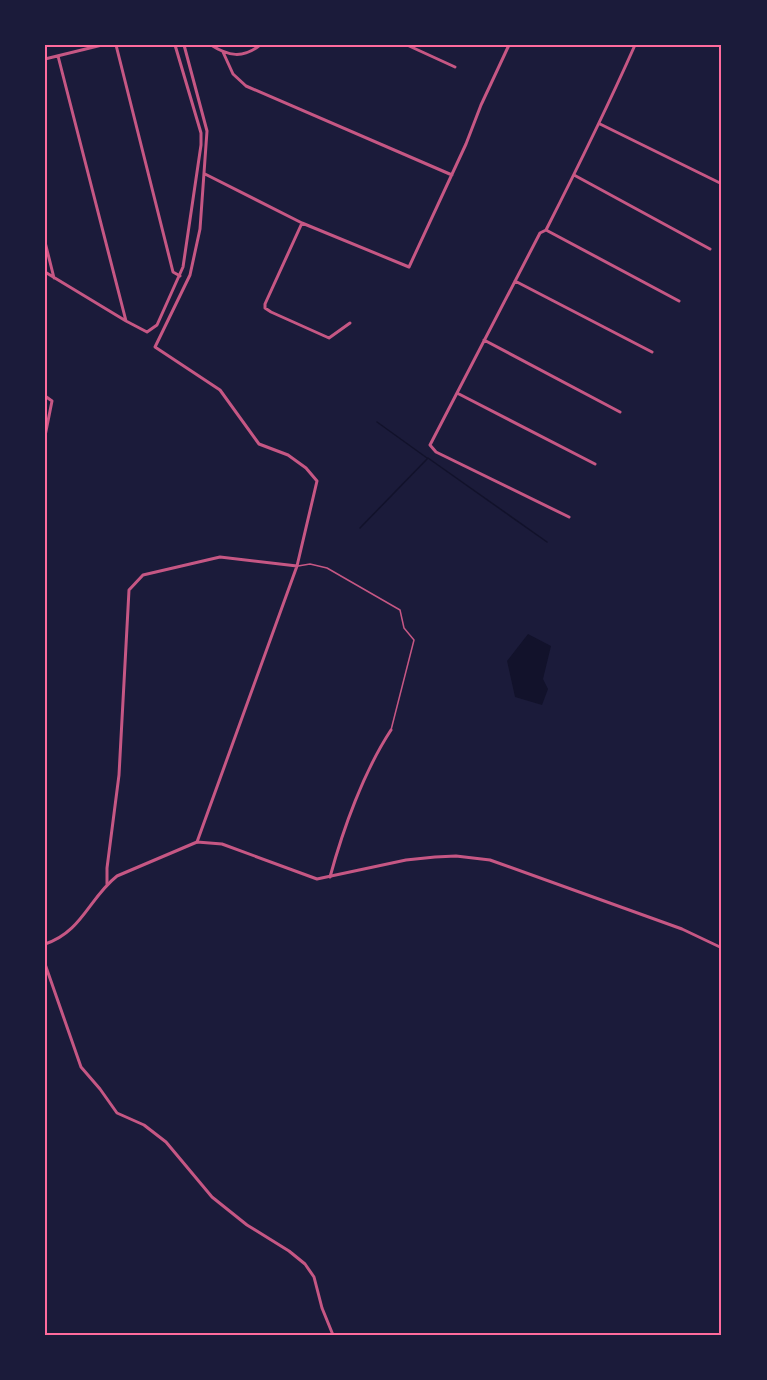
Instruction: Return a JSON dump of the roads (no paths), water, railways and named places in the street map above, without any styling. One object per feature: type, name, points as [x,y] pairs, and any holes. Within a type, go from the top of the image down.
[{"type":"street","points":[[45,59],[102,45]]},
{"type":"street","points":[[116,45],[173,272],[180,276]]},
{"type":"street","points":[[45,273],[147,332],[157,325],[183,267],[200,156],[201,134],[176,45]]},
{"type":"street","points":[[184,45],[207,130],[200,229],[190,275],[155,347],[220,390],[259,444],[288,455],[306,468],[317,481],[297,566],[197,842]]},
{"type":"street","points":[[211,45],[223,52],[237,55],[245,54],[260,45]]},
{"type":"street","points":[[407,45],[455,67]]},
{"type":"street","points":[[205,174],[302,223],[409,267],[509,45]]},
{"type":"street","points":[[569,517],[430,448],[430,442],[540,233],[546,230],[600,124],[635,45]]},
{"type":"street","points":[[223,52],[233,74],[246,86],[452,175]]},
{"type":"street","points":[[58,56],[126,321]]},
{"type":"street","points":[[600,124],[722,184]]},
{"type":"street","points":[[574,175],[710,249]]},
{"type":"street","points":[[302,223],[265,308],[329,338],[343,331],[350,323]]},
{"type":"street","points":[[546,230],[680,302]]},
{"type":"street","points":[[45,242],[54,278]]},
{"type":"street","points":[[514,281],[652,352]]},
{"type":"street","points":[[484,340],[620,412]]},
{"type":"street","points":[[457,393],[595,464]]},
{"type":"street","points":[[45,396],[52,401],[45,436]]},
{"type":"street","points":[[107,884],[106,868],[119,775],[129,590],[143,575],[220,557],[297,566]]},
{"type":"street","points":[[330,877],[338,849],[377,752],[391,730]]},
{"type":"street","points":[[45,944],[59,938],[75,926],[107,884],[117,876],[197,842],[222,844],[316,879],[406,860],[435,857],[477,858],[502,864],[682,929],[722,948]]},
{"type":"street","points":[[45,964],[81,1067],[117,1113],[144,1125],[166,1142],[212,1197],[246,1225],[305,1264],[314,1277],[322,1308],[333,1335]]},
{"type":"lane","points":[[297,566],[310,564],[327,568],[400,610],[404,628],[414,640],[391,730]]},
{"type":"waterway","points":[[377,422],[427,458]]},
{"type":"waterway","points":[[360,528],[428,458],[547,542]]}]
